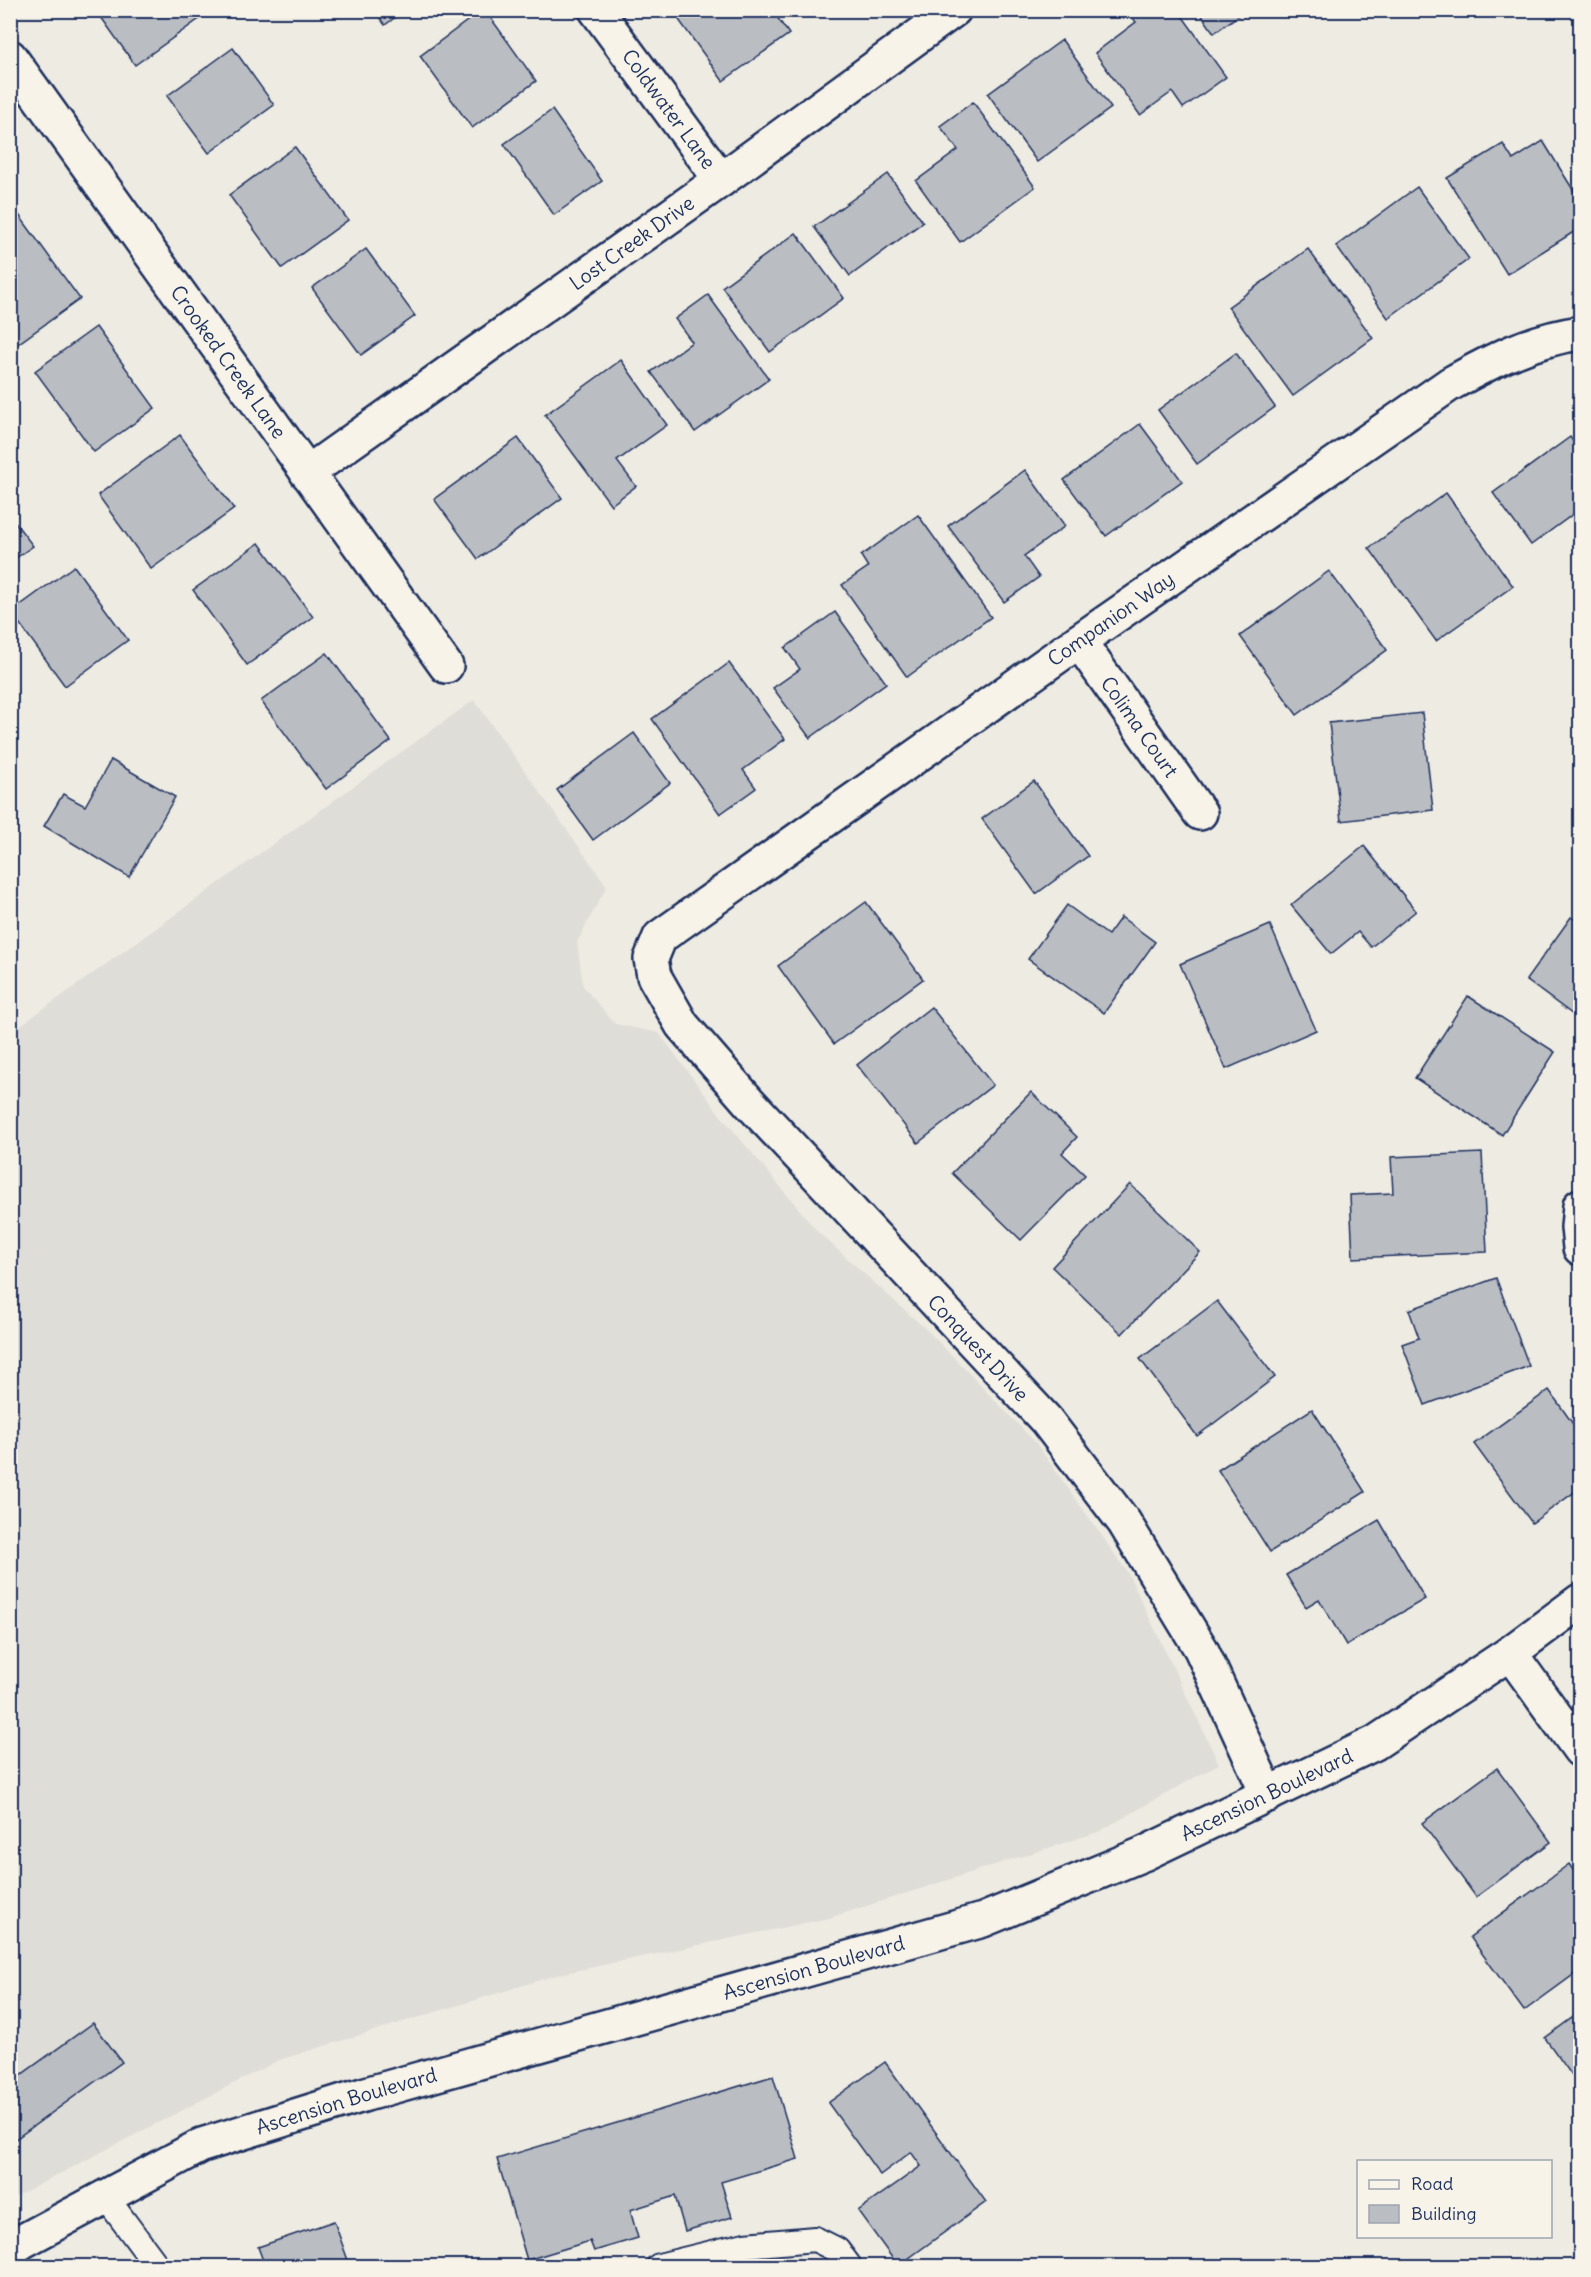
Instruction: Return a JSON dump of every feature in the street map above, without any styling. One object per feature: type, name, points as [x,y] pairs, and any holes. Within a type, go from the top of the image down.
[{"type":"street","name":"Coldwater Lane","points":[[596,10],[721,180]]},
{"type":"street","name":"Lost Creek Drive","points":[[307,473],[721,180],[954,10]]},
{"type":"street","name":"Crooked Creek Lane","points":[[10,57],[446,666]]},
{"type":"street","name":"Companion Way","points":[[660,937],[1078,641],[1450,384],[1503,355],[1554,337],[1581,333]]},
{"type":"street","name":"Colima Court","points":[[1078,641],[1200,813]]},
{"type":"street","name":"Conquest Drive","points":[[660,937],[651,959],[654,976],[682,1025],[749,1102],[1046,1420],[1124,1522],[1201,1649],[1268,1795]]},
{"type":"street","points":[[1581,1206],[1578,1227],[1581,1248]]},
{"type":"street","name":"Ascension Boulevard","points":[[10,2250],[202,2145],[366,2094],[983,1920],[1143,1854],[1376,1743],[1510,1653],[1581,1601]]},
{"type":"street","points":[[1510,1653],[1581,1750]]},
{"type":"lane","points":[[105,2196],[157,2266]]},
{"type":"lane","points":[[659,2266],[745,2245],[815,2239],[837,2250],[849,2266]]},
{"type":"shaded area","points":[[474,700],[607,886],[577,942],[583,986],[615,1024],[659,1033],[721,1116],[819,1233],[930,1333],[1036,1443],[1128,1573],[1219,1764],[1098,1832],[829,1918],[560,1974],[279,2060],[11,2199],[10,1033]]},
{"type":"building","points":[[96,10],[197,10],[202,17],[135,65]]},
{"type":"building","points":[[374,10],[405,10],[385,25]]},
{"type":"building","points":[[485,10],[536,81],[472,128],[420,56]]},
{"type":"building","points":[[692,10],[772,10],[789,34],[723,81],[679,20]]},
{"type":"building","points":[[1127,10],[1178,10],[1226,77],[1183,108],[1172,92],[1140,115],[1095,53],[1136,22]]},
{"type":"building","points":[[1198,10],[1246,10],[1214,33]]},
{"type":"building","points":[[1062,40],[1111,108],[1037,162],[988,94]]},
{"type":"building","points":[[233,48],[274,105],[209,153],[167,96]]},
{"type":"building","points":[[973,102],[1035,187],[960,242],[916,181],[958,150],[940,126]]},
{"type":"building","points":[[552,110],[602,181],[554,215],[504,144]]},
{"type":"building","points":[[1543,141],[1580,201],[1580,228],[1507,274],[1447,178],[1503,144],[1513,160]]},
{"type":"building","points":[[295,147],[348,220],[282,268],[229,195]]},
{"type":"building","points":[[888,174],[923,222],[850,276],[814,227]]},
{"type":"building","points":[[1417,187],[1469,259],[1388,318],[1336,246]]},
{"type":"building","points":[[19,215],[80,299],[12,348],[10,221]]},
{"type":"building","points":[[796,233],[844,298],[770,352],[722,287]]},
{"type":"building","points":[[366,249],[415,316],[361,355],[312,288]]},
{"type":"building","points":[[1308,249],[1373,338],[1293,396],[1228,307]]},
{"type":"building","points":[[708,295],[769,379],[695,432],[651,372],[692,342],[675,319]]},
{"type":"building","points":[[96,327],[155,408],[94,452],[35,371]]},
{"type":"building","points":[[1236,353],[1275,407],[1197,464],[1158,410]]},
{"type":"building","points":[[621,360],[667,425],[617,461],[636,486],[611,505],[545,415]]},
{"type":"building","points":[[1140,424],[1182,481],[1106,536],[1064,480]]},
{"type":"building","points":[[180,435],[234,509],[151,569],[98,495]]},
{"type":"building","points":[[1570,437],[1580,451],[1580,509],[1531,545],[1493,493]]},
{"type":"building","points":[[518,438],[562,498],[478,559],[434,499]]},
{"type":"building","points":[[1025,470],[1065,526],[1024,556],[1039,577],[1004,602],[948,526]]},
{"type":"building","points":[[1446,493],[1513,586],[1436,641],[1369,548]]},
{"type":"building","points":[[918,515],[991,617],[907,677],[842,585],[868,567],[861,556]]},
{"type":"building","points":[[10,516],[33,546],[10,562]]},
{"type":"building","points":[[259,543],[313,617],[247,665],[193,590]]},
{"type":"building","points":[[74,566],[128,640],[65,686],[11,612]]},
{"type":"building","points":[[1329,571],[1387,650],[1297,715],[1240,636]]},
{"type":"building","points":[[835,612],[886,683],[810,738],[773,688],[800,669],[785,648]]},
{"type":"building","points":[[327,653],[391,741],[326,789],[261,701]]},
{"type":"building","points":[[729,663],[785,739],[743,770],[756,788],[720,814],[652,719]]},
{"type":"building","points":[[1422,713],[1433,810],[1341,821],[1329,723]]},
{"type":"building","points":[[634,733],[670,783],[593,840],[557,790]]},
{"type":"building","points":[[111,760],[175,797],[129,877],[44,826],[63,794],[85,806]]},
{"type":"building","points":[[1034,781],[1088,856],[1036,894],[982,819]]},
{"type":"building","points":[[1364,846],[1416,911],[1371,947],[1358,932],[1331,954],[1291,905]]},
{"type":"building","points":[[866,902],[923,979],[834,1044],[778,966]]},
{"type":"building","points":[[1067,905],[1108,935],[1121,917],[1155,942],[1104,1013],[1028,959]]},
{"type":"building","points":[[1571,917],[1580,923],[1580,1020],[1526,980]]},
{"type":"building","points":[[1270,925],[1316,1030],[1226,1069],[1180,964]]},
{"type":"building","points":[[1468,996],[1555,1052],[1502,1135],[1415,1078]]},
{"type":"building","points":[[931,1007],[993,1085],[918,1143],[857,1065]]},
{"type":"building","points":[[1031,1092],[1077,1137],[1062,1153],[1085,1175],[1021,1240],[952,1173]]},
{"type":"building","points":[[1482,1153],[1487,1252],[1353,1258],[1350,1195],[1393,1193],[1391,1157]]},
{"type":"building","points":[[1130,1184],[1200,1252],[1122,1334],[1052,1267]]},
{"type":"building","points":[[1496,1278],[1529,1366],[1425,1405],[1402,1344],[1419,1338],[1409,1310]]},
{"type":"building","points":[[1217,1301],[1275,1377],[1197,1436],[1140,1359]]},
{"type":"building","points":[[1549,1390],[1580,1434],[1580,1488],[1532,1523],[1474,1444]]},
{"type":"building","points":[[1312,1409],[1365,1492],[1270,1552],[1218,1470]]},
{"type":"building","points":[[1379,1520],[1425,1599],[1346,1645],[1319,1599],[1306,1607],[1286,1575]]},
{"type":"building","points":[[1497,1768],[1551,1842],[1476,1897],[1422,1823]]},
{"type":"building","points":[[1569,1864],[1580,1880],[1580,1970],[1524,2011],[1470,1937]]},
{"type":"building","points":[[1580,2012],[1580,2087],[1545,2038]]},
{"type":"building","points":[[93,2023],[122,2062],[10,2143],[10,2083]]},
{"type":"building","points":[[885,2062],[986,2202],[898,2266],[858,2211],[921,2166],[911,2152],[880,2175],[828,2103]]},
{"type":"building","points":[[773,2076],[798,2159],[721,2182],[732,2217],[685,2231],[675,2196],[630,2210],[638,2238],[594,2251],[590,2241],[527,2260],[497,2159]]},
{"type":"building","points":[[334,2221],[350,2266],[265,2266],[258,2247]]}]
